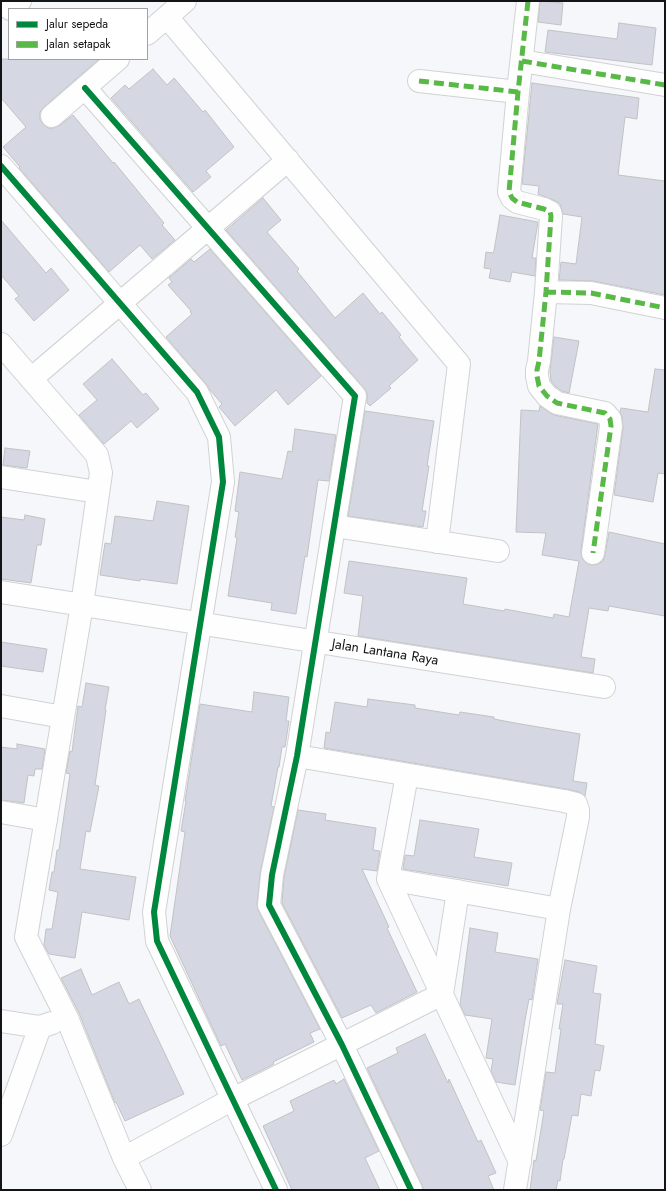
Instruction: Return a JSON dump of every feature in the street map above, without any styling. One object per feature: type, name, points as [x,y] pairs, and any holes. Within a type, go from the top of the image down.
[{"type":"street","points":[[10,8],[20,1]]},
{"type":"street","points":[[148,33],[185,1]]},
{"type":"street","points":[[528,1],[509,192],[512,198],[517,202],[550,212],[551,216],[546,292],[537,370],[540,386],[548,396],[557,403],[605,413],[610,420],[611,426],[593,553]]},
{"type":"street","points":[[166,17],[459,364],[437,542]]},
{"type":"street","points":[[52,116],[117,60]]},
{"type":"street","points":[[522,61],[665,85]]},
{"type":"street","points":[[419,81],[518,92]]},
{"type":"street","points":[[85,88],[355,396],[297,756],[272,875],[269,905],[342,1045],[411,1190]]},
{"type":"street","points":[[27,374],[120,303],[288,160]]},
{"type":"street","points":[[1,166],[197,392],[219,437],[223,482],[154,912],[157,941],[234,1099],[276,1190]]},
{"type":"street","points":[[546,292],[591,293],[665,308]]},
{"type":"street","points":[[1,344],[97,455],[101,473],[82,605],[26,936],[67,1018],[124,1158],[140,1190]]},
{"type":"street","points":[[1,366],[27,374]]},
{"type":"street","points":[[1,477],[98,492]]},
{"type":"street","points":[[334,526],[498,551]]},
{"type":"street","name":"Jalan Lantana Raya","points":[[1,592],[604,687]]},
{"type":"street","points":[[1,706],[63,717]]},
{"type":"street","points":[[297,756],[576,804],[578,817],[560,910],[515,1190]]},
{"type":"street","points":[[406,775],[388,879],[520,1162]]},
{"type":"street","points":[[1,812],[46,820]]},
{"type":"street","points":[[388,879],[560,910]]},
{"type":"street","points":[[442,994],[458,892]]},
{"type":"street","points":[[124,1158],[234,1099],[442,994]]},
{"type":"street","points":[[1,1021],[40,1027],[67,1018]]},
{"type":"street","points":[[1,1136],[40,1027]]},
{"type":"building","points":[[540,1],[563,3],[561,25],[538,22]]},
{"type":"building","points":[[619,23],[656,28],[652,65],[545,52],[548,30],[617,39]]},
{"type":"building","points":[[1,59],[98,60],[44,107],[40,112],[40,119],[48,128],[54,128],[73,115],[164,223],[162,225],[175,240],[152,259],[140,245],[109,272],[19,168],[20,167],[3,147],[26,127],[1,98]]},
{"type":"building","points":[[153,69],[167,85],[174,78],[203,112],[205,110],[234,147],[206,171],[211,177],[193,192],[111,98],[125,85],[129,89]]},
{"type":"building","points":[[532,83],[639,98],[637,119],[625,117],[618,175],[665,181],[665,295],[593,281],[559,280],[561,262],[576,264],[582,217],[563,214],[560,204],[538,194],[539,186],[522,184]]},
{"type":"building","points":[[263,198],[281,220],[267,232],[299,269],[297,271],[335,318],[363,293],[380,314],[382,312],[401,335],[399,337],[418,360],[389,386],[391,388],[370,406],[367,403],[367,393],[364,388],[226,230]]},
{"type":"building","points":[[500,215],[538,222],[532,258],[536,258],[535,276],[512,272],[510,282],[489,278],[491,269],[484,268],[486,252],[493,253],[494,251]]},
{"type":"building","points":[[1,220],[46,273],[51,268],[69,290],[34,321],[15,299],[19,296],[1,275]]},
{"type":"building","points":[[210,249],[321,376],[288,405],[276,390],[235,426],[219,407],[222,404],[166,337],[192,314],[168,285],[172,282],[169,278],[191,259],[194,262]]},
{"type":"building","points":[[554,337],[579,341],[569,393],[556,387],[551,381],[550,371]]},
{"type":"building","points":[[112,359],[143,395],[146,393],[159,409],[137,428],[131,421],[104,444],[79,415],[97,400],[83,384]]},
{"type":"building","points":[[655,369],[665,370],[665,474],[658,473],[653,502],[614,495],[623,428],[620,412],[621,408],[648,412]]},
{"type":"building","points":[[540,406],[554,415],[598,424],[581,551],[582,558],[586,563],[592,565],[603,561],[609,532],[665,544],[665,616],[609,606],[608,611],[589,608],[581,657],[595,659],[593,673],[358,636],[363,596],[344,593],[349,561],[467,578],[463,604],[504,611],[505,609],[553,618],[554,614],[569,617],[579,561],[542,555],[546,533],[516,532],[521,410],[539,411]]},
{"type":"building","points":[[365,411],[434,421],[422,511],[426,511],[423,527],[348,516]]},
{"type":"building","points":[[295,429],[336,435],[329,481],[318,480],[307,557],[305,556],[296,614],[271,610],[272,603],[228,596],[237,538],[235,537],[239,512],[235,511],[240,472],[282,479],[288,451],[292,452]]},
{"type":"building","points":[[5,448],[30,451],[27,468],[3,465]]},
{"type":"building","points":[[157,501],[189,506],[177,584],[140,579],[140,581],[100,575],[105,543],[111,544],[115,516],[153,521]]},
{"type":"building","points":[[25,515],[45,519],[41,545],[37,545],[31,583],[1,579],[1,517],[24,520]]},
{"type":"building","points":[[1,642],[47,649],[43,672],[1,666]]},
{"type":"building","points":[[86,683],[109,687],[95,785],[99,786],[90,832],[86,831],[80,869],[136,877],[129,920],[82,912],[75,958],[49,954],[44,945],[46,929],[52,929],[58,892],[49,890],[52,872],[54,872],[57,850],[59,850],[70,774],[66,773],[70,751],[72,752],[78,706],[82,707]]},
{"type":"building","points":[[254,692],[289,697],[286,721],[289,721],[285,747],[282,747],[271,806],[274,807],[260,874],[257,904],[258,910],[320,1029],[310,1033],[314,1042],[273,1062],[274,1064],[242,1080],[225,1044],[221,1046],[170,936],[185,832],[181,831],[200,704],[252,712]]},
{"type":"building","points":[[368,699],[415,705],[415,708],[459,715],[460,712],[494,717],[494,719],[580,734],[573,781],[587,783],[585,796],[579,792],[566,789],[324,748],[326,732],[330,733],[335,702],[367,707]]},
{"type":"building","points":[[17,744],[45,749],[42,769],[35,769],[34,776],[28,775],[24,803],[1,800],[1,747],[17,749]]},
{"type":"building","points":[[298,810],[326,814],[325,820],[376,828],[373,850],[380,851],[377,871],[362,869],[389,927],[387,928],[417,992],[376,1013],[371,1005],[342,1018],[282,903],[284,877]]},
{"type":"building","points":[[420,820],[479,829],[474,857],[512,863],[508,886],[403,869],[405,855],[414,856]]},
{"type":"building","points":[[470,928],[498,933],[495,952],[538,959],[532,1000],[529,999],[525,1020],[515,1085],[496,1082],[491,1071],[493,1059],[486,1058],[492,1019],[465,1015],[460,1005]]},
{"type":"building","points":[[565,960],[597,966],[593,993],[601,994],[595,1044],[604,1046],[600,1071],[595,1070],[591,1096],[581,1094],[578,1116],[572,1115],[560,1181],[558,1180],[556,1190],[530,1190],[534,1160],[536,1161],[544,1111],[540,1110],[546,1072],[555,1073],[563,1004],[557,1004]]},
{"type":"building","points":[[81,969],[92,995],[119,982],[129,1004],[139,999],[184,1094],[125,1121],[116,1102],[115,1103],[79,1013],[61,978]]},
{"type":"building","points":[[425,1034],[448,1083],[449,1079],[478,1142],[481,1140],[496,1173],[488,1176],[494,1190],[424,1190],[367,1068],[398,1053],[396,1048]]},
{"type":"building","points":[[344,1079],[379,1151],[365,1158],[380,1190],[292,1190],[263,1126],[294,1111],[290,1101],[334,1080],[336,1084]]},
{"type":"marked path","points":[[528,1],[509,192],[512,198],[517,202],[544,209],[550,212],[551,216],[546,292],[537,370],[539,386],[547,396],[557,403],[605,413],[610,419],[611,426],[593,553]]},
{"type":"marked path","points":[[522,61],[665,85]]},
{"type":"marked path","points":[[419,81],[518,92]]},
{"type":"marked path","points":[[546,292],[591,293],[665,308]]},
{"type":"cycle path","points":[[85,88],[355,396],[297,756],[272,875],[269,905],[342,1045],[411,1190]]},
{"type":"cycle path","points":[[1,166],[197,392],[219,437],[223,482],[154,912],[157,941],[276,1190]]}]
